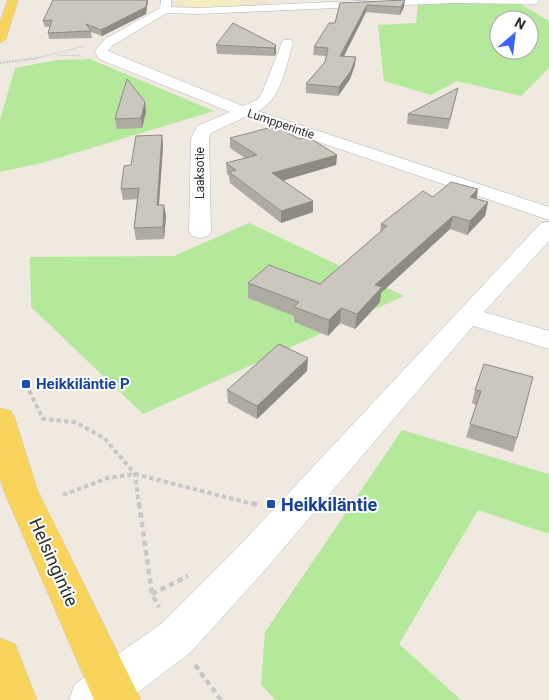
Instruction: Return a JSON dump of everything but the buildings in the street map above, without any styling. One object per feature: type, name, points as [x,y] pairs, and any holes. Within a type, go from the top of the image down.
[{"type":"main road","points":[[0,39],[14,0]]},
{"type":"main road","name":"Helsingintie","points":[[0,419],[20,489],[107,696]]},
{"type":"main road","points":[[0,659],[15,700]]},
{"type":"street","points":[[307,7],[322,0]]},
{"type":"street","points":[[107,49],[165,5],[307,7],[452,0],[536,2]]},
{"type":"street","points":[[243,112],[262,103],[269,93],[287,43]]},
{"type":"street","name":"Lumpperintie","points":[[107,49],[243,112],[549,214]]},
{"type":"street","name":"Laaksotie","points":[[200,231],[200,139],[203,130],[243,112]]},
{"type":"street","points":[[107,696],[176,638],[252,558],[549,228]]},
{"type":"street","points":[[469,316],[549,340]]},
{"type":"path","points":[[51,55],[107,49]]},
{"type":"path","points":[[0,64],[27,61],[51,55],[107,49]]},
{"type":"path","points":[[26,384],[43,419],[75,422],[104,438],[135,474],[152,594],[176,638],[221,700]]},
{"type":"path","points":[[63,494],[108,478],[135,474],[269,508]]},
{"type":"shaded area","points":[[177,0],[269,0],[270,9],[180,9],[175,7],[174,2]]},
{"type":"green space","points":[[463,2],[519,3],[531,10],[489,10],[489,60],[539,60],[539,15],[549,21],[549,68],[521,96],[457,81],[431,95],[384,81],[378,25],[416,23],[418,4]]},
{"type":"green space","points":[[90,59],[214,111],[42,163],[0,172],[0,120],[15,68],[57,60]]},
{"type":"green space","points":[[249,223],[404,296],[143,414],[31,307],[30,257],[174,256]]},
{"type":"green space","points":[[402,430],[549,474],[549,534],[478,510],[399,644],[461,700],[276,700],[261,685],[265,632]]},
{"type":"sand","points":[[185,0],[242,0],[239,7],[200,8],[185,5]]},
{"type":"place","name":"Heikkiläntie P","points":[[26,384]]},
{"type":"place","name":"Heikkiläntie","points":[[271,504]]}]
